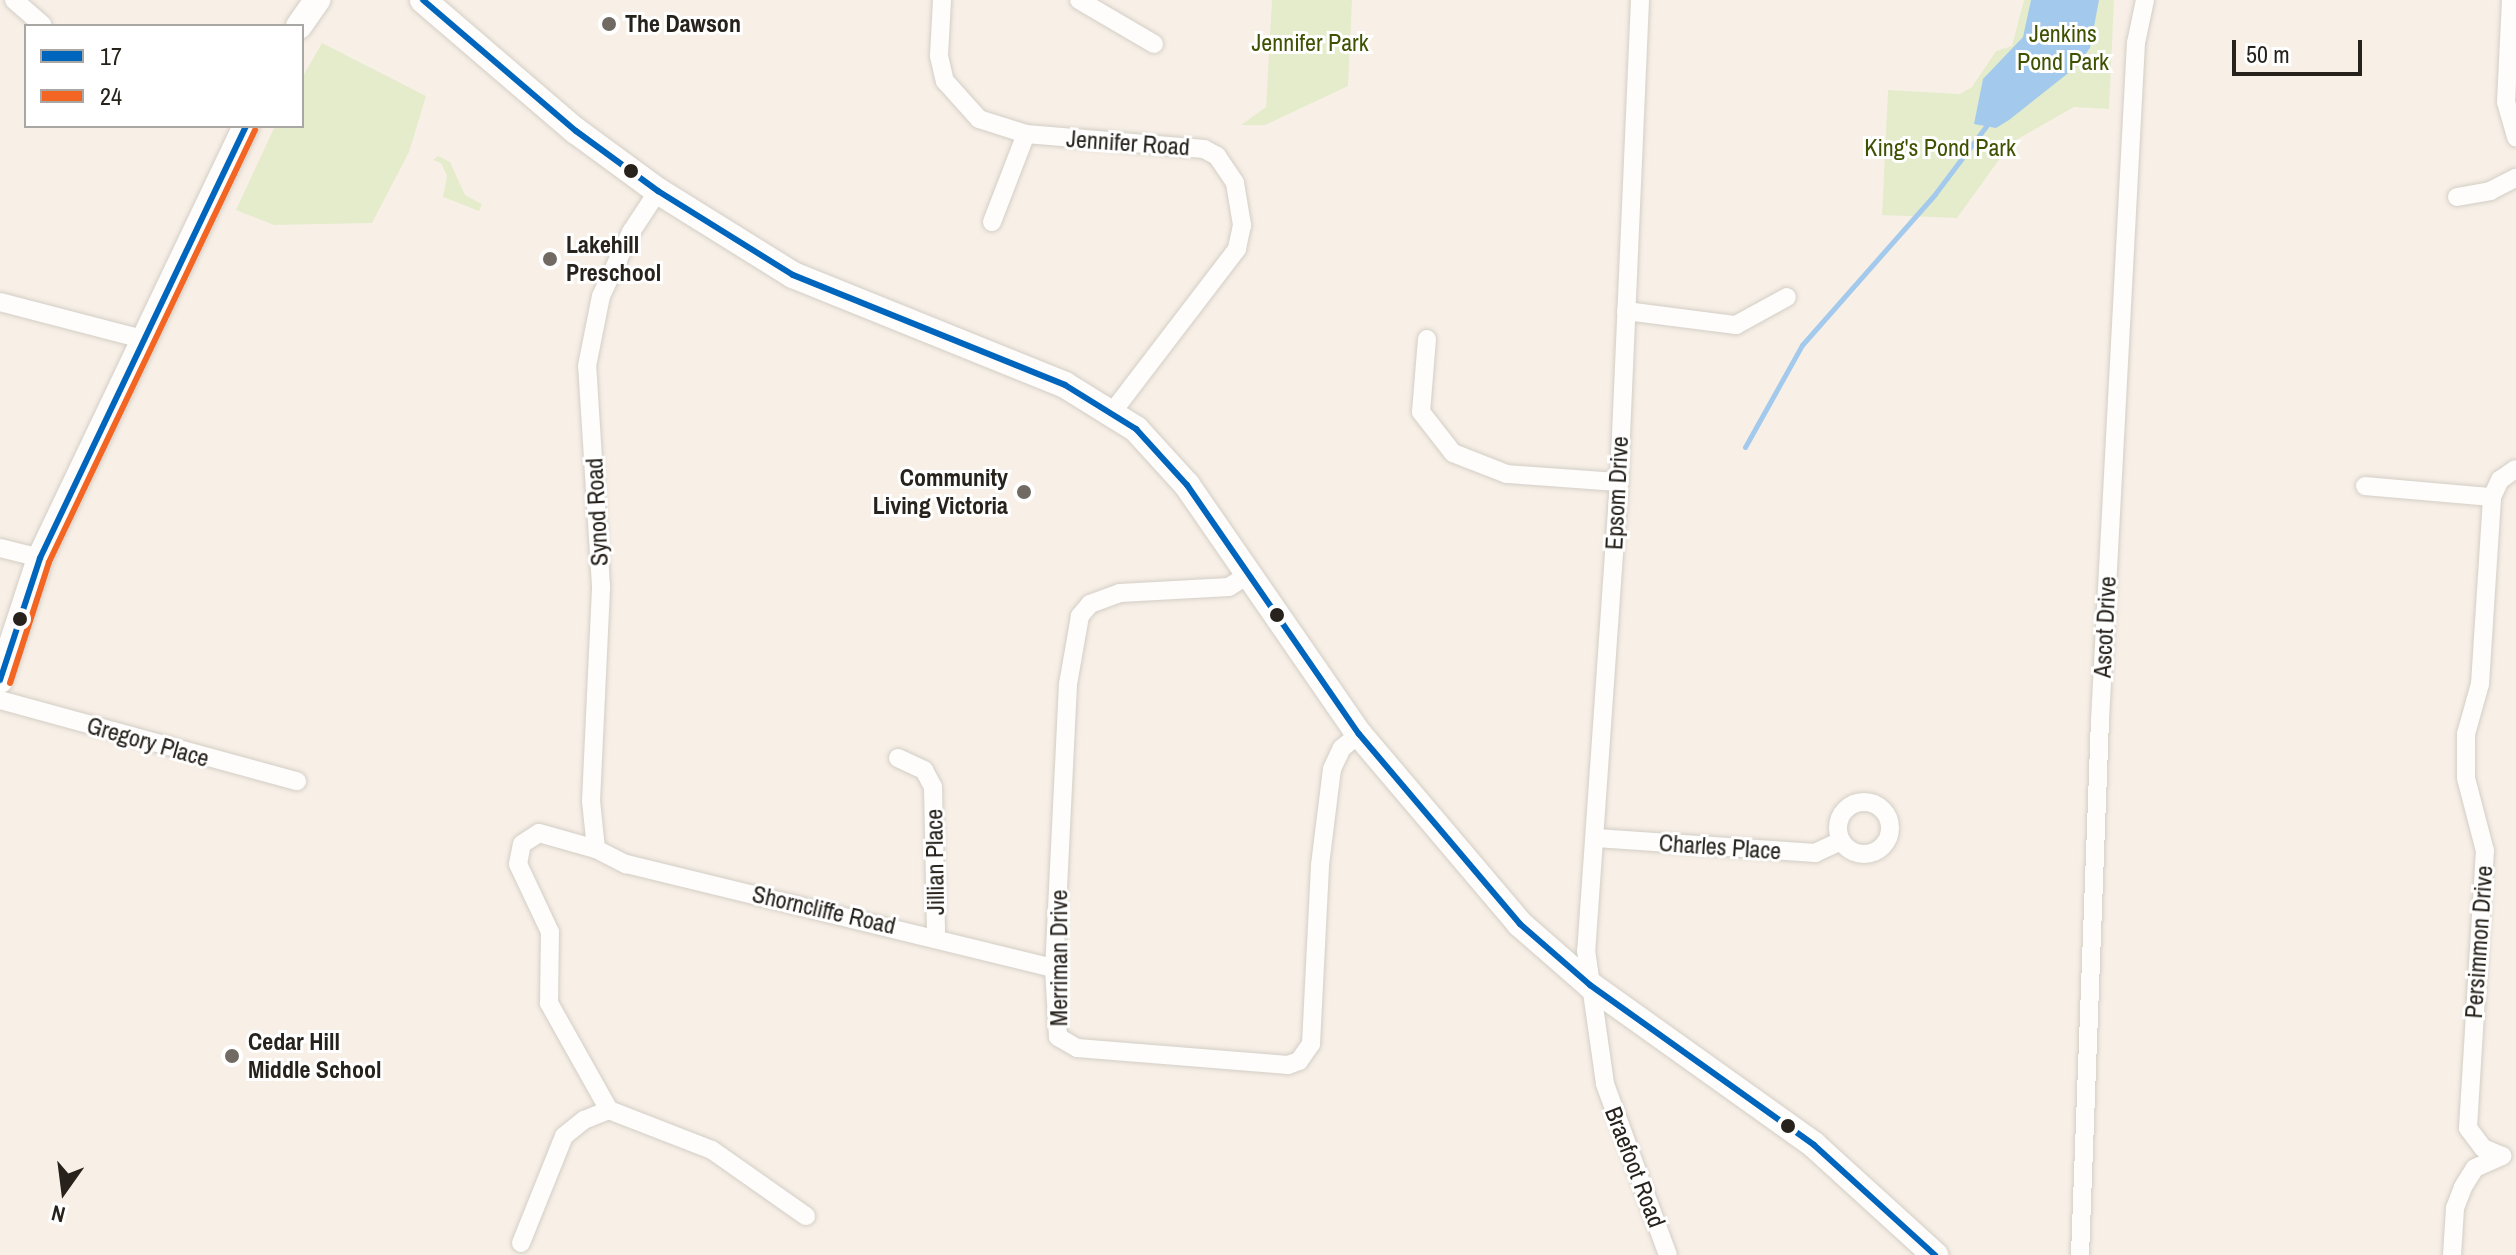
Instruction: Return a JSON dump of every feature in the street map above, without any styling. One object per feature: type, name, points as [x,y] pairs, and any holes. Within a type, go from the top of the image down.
[{"type":"main road","points":[[300,24],[317,0]]},
{"type":"main road","points":[[423,0],[576,131],[658,191],[793,275],[1065,385],[1113,411],[1173,467],[1359,734],[1485,887],[1590,985],[1814,1145],[1935,1255]]},
{"type":"main road","points":[[0,680],[40,558],[245,128]]},
{"type":"street","points":[[14,0],[42,24]]},
{"type":"street","name":"Jennifer Road","points":[[942,0],[938,27],[945,81],[959,103],[979,119],[1026,134],[1204,149],[1217,156],[1235,183],[1242,225],[1237,249],[1113,411]]},
{"type":"street","points":[[1079,0],[1154,44]]},
{"type":"street","name":"Epsom Drive","points":[[1590,985],[1586,950],[1619,482],[1640,0]]},
{"type":"street","name":"Ascot Drive","points":[[2080,1255],[2104,643],[2136,43],[2145,0]]},
{"type":"street","points":[[2511,0],[2506,102],[2516,138]]},
{"type":"street","points":[[992,222],[1026,134]]},
{"type":"street","points":[[2457,197],[2490,191],[2516,178]]},
{"type":"street","name":"Synod Road","points":[[596,849],[591,801],[601,586],[587,366],[601,296],[658,191]]},
{"type":"street","points":[[1626,311],[1736,325],[1787,297]]},
{"type":"street","points":[[0,302],[142,339]]},
{"type":"street","points":[[1427,339],[1421,412],[1453,453],[1507,474],[1619,482]]},
{"type":"street","points":[[2365,486],[2492,497],[2500,480],[2516,469]]},
{"type":"street","name":"Persimmon Drive","points":[[2492,497],[2480,684],[2466,734],[2466,778],[2485,851],[2468,1128],[2483,1148],[2509,1157]]},
{"type":"street","points":[[0,548],[40,558]]},
{"type":"street","name":"Merriman Drive","points":[[1248,575],[1229,587],[1120,593],[1090,604],[1080,616],[1068,684],[1054,968],[1058,1037],[1077,1048],[1288,1065],[1299,1061],[1311,1044],[1320,865],[1332,769],[1342,748],[1359,734]]},
{"type":"street","name":"Gregory Place","points":[[0,700],[297,781]]},
{"type":"street","name":"Jillian Place","points":[[898,758],[924,770],[933,787],[936,936]]},
{"type":"street","name":"Shorncliffe Road","points":[[609,1110],[549,1003],[550,932],[518,864],[522,844],[539,833],[596,849],[626,864],[936,936],[1054,968]]},
{"type":"street","name":"Charles Place","points":[[1596,838],[1815,853],[1841,841]]},
{"type":"street","name":"Braefoot Road","points":[[1590,985],[1616,1124],[1668,1255]]},
{"type":"street","points":[[521,1243],[564,1136],[584,1120],[609,1110],[712,1150],[806,1216]]},
{"type":"street","name":"Persimmon Drive","points":[[2452,1255],[2455,1208],[2463,1187],[2475,1168],[2509,1157]]},
{"type":"green space","name":"Jennifer Park","points":[[1272,0],[1352,0],[1348,86],[1265,125],[1241,125],[1266,107]]},
{"type":"green space","name":"King's Pond Park","points":[[2024,0],[2114,0],[2109,109],[2074,107],[2011,143],[1957,218],[1882,215],[1888,90],[1960,94],[1972,87],[1996,51],[2012,46]]},
{"type":"green space","points":[[322,43],[426,96],[409,152],[372,223],[274,225],[236,210],[274,128],[304,128],[304,74]]},
{"type":"green space","points":[[438,156],[450,162],[465,195],[482,204],[479,211],[443,197],[447,176],[441,163],[433,160]]},
{"type":"water","name":"Jenkins Pond Park","points":[[2031,0],[2099,0],[2090,48],[2076,67],[2009,120],[1996,128],[1974,124],[1983,79],[2023,37]]},
{"type":"waterway","points":[[1745,447],[1802,345],[1935,194],[1987,125]]},
{"type":"transit line","name":"17","points":[[423,0],[576,131],[658,191],[793,275],[1065,385],[1136,429],[1187,485],[1359,734],[1520,924],[1590,985],[1814,1145],[1935,1255]]},
{"type":"transit line","name":"17","points":[[0,680],[40,558],[245,128]]},
{"type":"transit line","name":"24","points":[[10,683],[49,562],[255,130]]},
{"type":"place","name":"The Dawson","points":[[609,24]]},
{"type":"place","name":"Lakehill Preschool","points":[[550,259]]},
{"type":"place","name":"Community Living Victoria","points":[[1024,492]]},
{"type":"place","name":"Cedar Hill Middle School","points":[[232,1056]]}]
